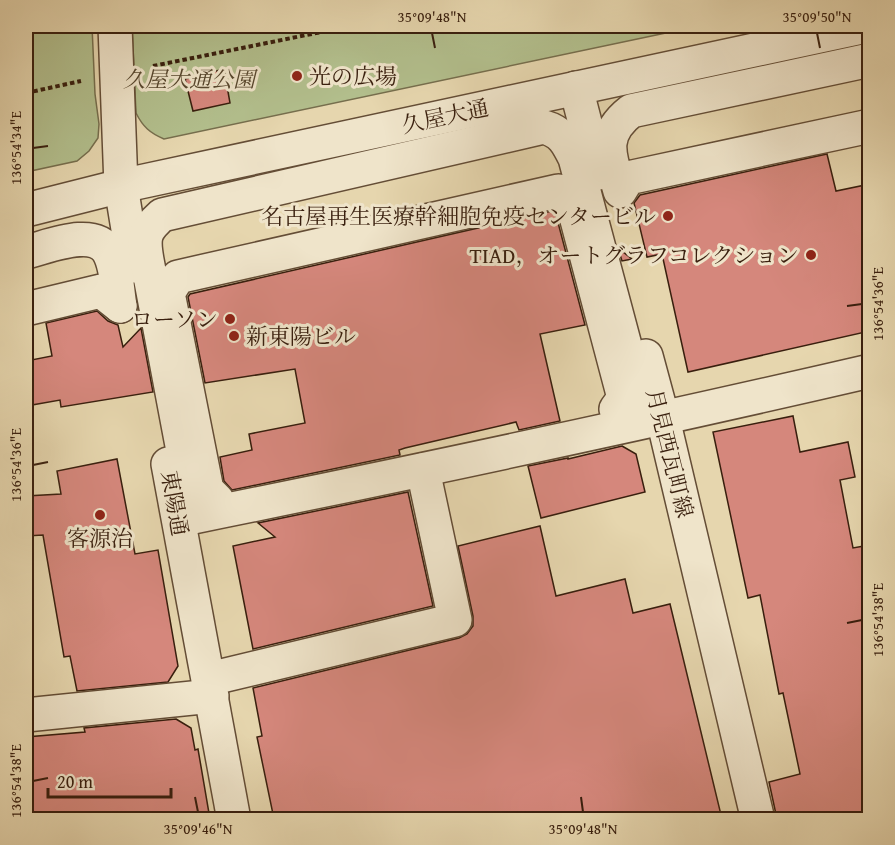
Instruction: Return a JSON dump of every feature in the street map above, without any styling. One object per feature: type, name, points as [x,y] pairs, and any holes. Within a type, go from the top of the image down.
[{"type":"street","name":"東陽通","points":[[115,26],[120,186],[177,520],[234,819]]},
{"type":"street","name":"久屋大通","points":[[26,210],[120,186],[866,26]]},
{"type":"street","points":[[870,60],[631,111],[612,130],[609,153],[620,191],[628,178],[870,126]]},
{"type":"street","name":"月見西瓦町線","points":[[576,88],[663,419],[758,819]]},
{"type":"street","points":[[544,128],[554,130],[565,139],[575,158],[636,387],[634,397],[628,406],[616,410],[624,398],[573,205],[558,191],[178,277],[168,293],[207,490],[217,500],[202,500],[195,497],[189,488],[144,245],[145,235],[151,225],[162,215],[544,128]]},
{"type":"street","points":[[26,252],[84,238],[103,244],[109,252],[120,306],[101,291],[26,309]]},
{"type":"street","points":[[177,520],[663,419],[870,371]]},
{"type":"street","points":[[26,715],[210,688],[455,620],[423,470]]},
{"type":"path","points":[[151,67],[351,26]]},
{"type":"path","points":[[26,93],[87,80]]},
{"type":"green space","name":"久屋大通公園","points":[[26,26],[92,26],[95,94],[99,124],[98,138],[89,151],[77,161],[26,172]]},
{"type":"green space","name":"久屋大通公園","points":[[132,26],[699,26],[164,139],[147,129],[136,113]]},
{"type":"building","points":[[224,69],[230,103],[193,111],[185,79]]},
{"type":"building","name":"TIAD，オートグラフコレクション","points":[[827,154],[836,191],[870,184],[870,331],[688,372],[662,254],[647,257],[634,203],[640,195]]},
{"type":"building","points":[[552,211],[556,215],[585,325],[540,334],[560,421],[519,430],[516,422],[405,448],[399,450],[400,455],[232,490],[224,481],[220,457],[252,450],[249,434],[305,423],[295,369],[205,383],[188,297],[190,294]]},
{"type":"building","points":[[618,248],[632,259],[622,261]]},
{"type":"building","points":[[97,311],[108,321],[118,325],[123,347],[141,328],[153,392],[61,407],[60,400],[26,406],[26,361],[52,356],[46,323]]},
{"type":"building","points":[[793,416],[800,452],[848,442],[855,477],[840,480],[853,548],[870,545],[870,819],[777,819],[769,782],[800,774],[783,693],[779,694],[760,595],[748,598],[713,432]]},
{"type":"building","points":[[622,446],[636,454],[645,492],[541,518],[528,466]]},
{"type":"building","points":[[117,459],[135,554],[158,550],[178,666],[168,682],[77,691],[70,656],[64,657],[43,535],[26,536],[26,496],[61,494],[57,471]]},
{"type":"building","points":[[408,492],[433,606],[253,649],[233,546],[275,537],[258,523]]},
{"type":"building","points":[[540,526],[556,596],[625,579],[633,613],[670,604],[722,819],[274,819],[257,737],[262,736],[253,688],[459,638],[467,634],[473,626],[473,616],[458,546]]},
{"type":"building","points":[[176,719],[191,728],[195,750],[198,749],[210,819],[26,819],[26,737],[85,732],[84,728]]},
{"type":"place","name":"光の広場","points":[[297,76]]},
{"type":"place","name":"名古屋再生医療幹細胞免疫センタービル","points":[[668,216]]},
{"type":"place","name":"TIAD，オートグラフコレクション","points":[[811,255]]},
{"type":"place","name":"ローソン","points":[[230,319]]},
{"type":"place","name":"新東陽ビル","points":[[234,336]]},
{"type":"place","name":"客源治","points":[[100,515]]}]
